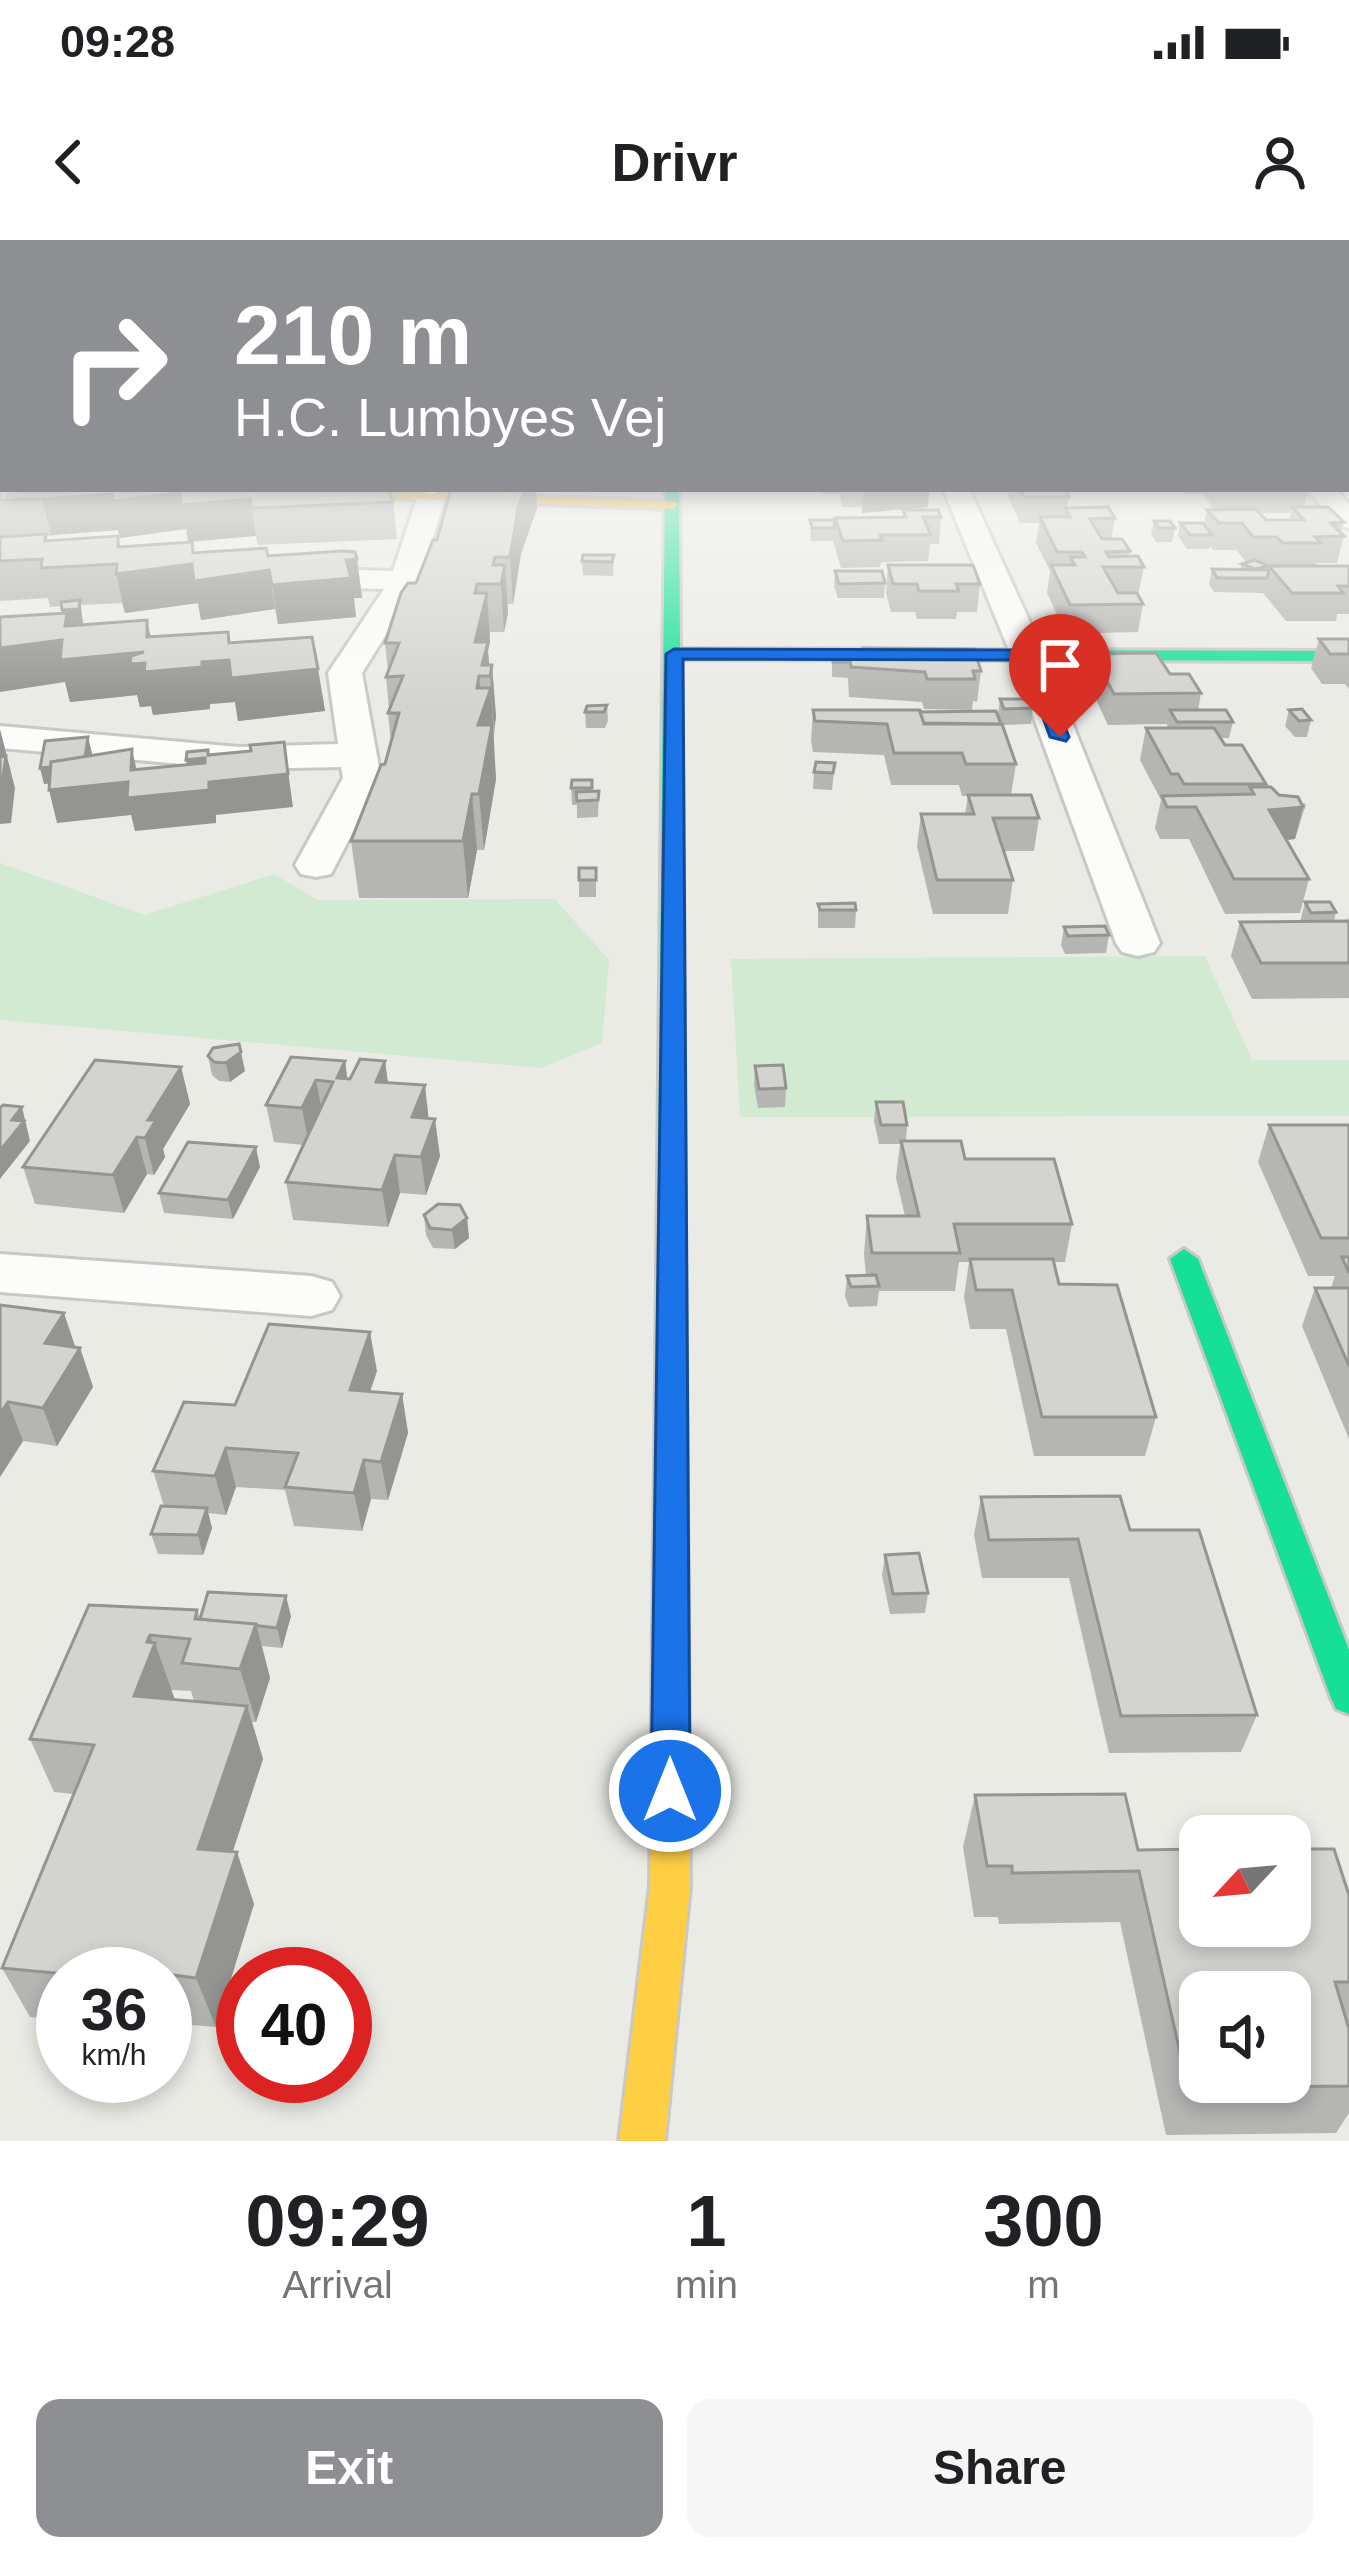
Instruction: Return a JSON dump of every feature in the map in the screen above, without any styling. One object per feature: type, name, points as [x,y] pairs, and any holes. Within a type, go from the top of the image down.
[{"type":"street","points":[[316,865],[362,778],[345,673],[405,580],[421,529]]},
{"type":"street","points":[[642,2141],[670,1886],[672,529]]},
{"type":"street","points":[[973,529],[1028,655],[1138,943]]},
{"type":"street","points":[[271,577],[405,580]]},
{"type":"street","points":[[674,654],[1349,656]]},
{"type":"street","points":[[311,663],[355,658]]},
{"type":"street","points":[[0,737],[239,758],[358,755]]},
{"type":"street","points":[[1184,1259],[1349,1698]]},
{"type":"street","points":[[0,1273],[311,1295]]},
{"type":"green space","points":[[0,863],[145,915],[274,874],[317,900],[555,899],[609,960],[602,1043],[541,1068],[0,1020]]},
{"type":"green space","points":[[1205,956],[1252,1060],[1349,1060],[1349,1116],[740,1117],[731,959]]},
{"type":"building","points":[[440,529],[515,529],[510,557],[495,557],[493,565],[505,565],[501,584],[477,584],[475,593],[487,593],[475,642],[488,642],[482,665],[492,665],[490,676],[479,676],[477,688],[491,688],[478,725],[492,725],[479,794],[472,794],[463,841],[351,841],[385,764],[399,713],[388,713],[403,676],[386,677],[399,643],[385,643],[401,593],[408,583],[416,583]]},
{"type":"building","points":[[839,529],[928,529],[931,535],[880,535],[882,540],[843,541]]},
{"type":"building","points":[[1046,529],[1096,529],[1102,539],[1122,539],[1130,551],[1106,552],[1109,557],[1138,556],[1144,567],[1103,567],[1118,593],[1137,593],[1143,604],[1070,605],[1051,565],[1075,565],[1070,557],[1085,557],[1082,552],[1057,552]]},
{"type":"building","points":[[1185,529],[1207,529],[1212,535],[1190,535]]},
{"type":"building","points":[[1246,529],[1337,529],[1344,536],[1315,537],[1321,543],[1253,537]]},
{"type":"building","points":[[46,534],[45,541],[118,536],[118,547],[192,542],[193,553],[266,548],[268,556],[343,551],[355,552],[357,559],[346,560],[351,578],[272,585],[269,570],[194,581],[192,564],[116,574],[117,564],[41,568],[42,559],[0,561],[0,537]]},
{"type":"building","points":[[583,555],[614,555],[612,562],[582,561]]},
{"type":"building","points":[[1255,560],[1268,566],[1255,569],[1242,564]]},
{"type":"building","points":[[888,565],[973,565],[980,584],[956,584],[959,591],[919,591],[917,584],[893,584]]},
{"type":"building","points":[[1269,566],[1349,566],[1349,586],[1338,586],[1343,593],[1292,593]]},
{"type":"building","points":[[1212,569],[1269,570],[1267,578],[1217,578]]},
{"type":"building","points":[[835,571],[882,571],[885,583],[839,584]]},
{"type":"building","points":[[80,600],[79,609],[62,610],[61,602]]},
{"type":"building","points":[[67,613],[65,626],[147,620],[147,637],[228,632],[229,643],[312,637],[318,669],[231,678],[229,660],[144,672],[145,663],[130,664],[131,656],[144,652],[60,660],[62,640],[0,648],[0,617]]},
{"type":"building","points":[[1319,639],[1349,639],[1349,654],[1330,654]]},
{"type":"building","points":[[863,648],[974,649],[981,671],[973,671],[975,679],[927,679],[925,672],[851,667],[849,655],[864,655]]},
{"type":"building","points":[[1156,653],[1170,674],[1189,674],[1201,693],[1114,694],[1092,654]]},
{"type":"building","points":[[832,655],[849,655],[849,662],[833,662]]},
{"type":"building","points":[[1000,699],[1028,699],[1033,708],[1004,709]]},
{"type":"building","points":[[607,705],[604,712],[585,712],[587,706]]},
{"type":"building","points":[[1302,709],[1311,720],[1299,721],[1289,710]]},
{"type":"building","points":[[813,710],[920,710],[924,724],[1002,724],[1016,764],[966,764],[962,753],[894,753],[887,724],[815,721]]},
{"type":"building","points":[[1170,710],[1226,710],[1233,722],[1177,722]]},
{"type":"building","points":[[996,711],[1001,724],[924,723],[920,712]]},
{"type":"building","points":[[1146,728],[1214,728],[1225,745],[1242,745],[1266,784],[1184,784],[1178,774],[1171,774]]},
{"type":"building","points":[[88,737],[85,757],[40,768],[45,741]]},
{"type":"building","points":[[284,742],[288,774],[209,782],[209,790],[127,798],[128,782],[49,790],[51,762],[132,749],[131,770],[205,763],[205,758],[186,760],[187,752],[251,751],[250,745]]},
{"type":"building","points":[[6,756],[1,790],[0,790],[0,757]]},
{"type":"building","points":[[816,762],[835,763],[833,773],[814,772]]},
{"type":"building","points":[[572,780],[592,780],[592,788],[571,788]]},
{"type":"building","points":[[1250,787],[1271,787],[1279,795],[1298,797],[1303,807],[1269,810],[1309,879],[1234,879],[1196,807],[1167,807],[1162,796],[1254,794]]},
{"type":"building","points":[[599,791],[598,800],[577,801],[576,792]]},
{"type":"building","points":[[968,795],[1031,795],[1039,818],[993,818],[1013,880],[937,880],[921,814],[974,814]]},
{"type":"building","points":[[579,868],[596,868],[596,880],[579,880]]},
{"type":"building","points":[[1305,902],[1330,902],[1336,912],[1311,913]]},
{"type":"building","points":[[855,903],[856,910],[820,910],[818,904]]},
{"type":"building","points":[[1349,921],[1349,963],[1261,963],[1240,922]]},
{"type":"building","points":[[1105,926],[1109,935],[1068,936],[1064,927]]},
{"type":"building","points":[[239,1044],[241,1052],[226,1063],[208,1056],[213,1048]]},
{"type":"building","points":[[291,1057],[345,1061],[337,1078],[350,1079],[360,1059],[385,1061],[376,1082],[425,1085],[412,1117],[435,1119],[421,1157],[395,1155],[382,1190],[286,1182],[333,1082],[316,1080],[302,1108],[266,1105]]},
{"type":"building","points":[[95,1060],[181,1067],[148,1120],[156,1120],[145,1138],[137,1137],[113,1175],[23,1167]]},
{"type":"building","points":[[783,1065],[786,1088],[759,1089],[755,1066]]},
{"type":"building","points":[[876,1102],[903,1102],[907,1125],[881,1125]]},
{"type":"building","points":[[22,1107],[12,1120],[24,1121],[0,1151],[0,1108]]},
{"type":"building","points":[[1269,1125],[1349,1125],[1349,1238],[1321,1238]]},
{"type":"building","points":[[901,1141],[961,1141],[965,1159],[1054,1159],[1072,1224],[954,1224],[960,1253],[872,1253],[867,1216],[919,1216]]},
{"type":"building","points":[[188,1142],[256,1147],[228,1200],[159,1193]]},
{"type":"building","points":[[438,1204],[460,1205],[467,1218],[452,1230],[430,1228],[424,1215]]},
{"type":"building","points":[[970,1259],[1053,1259],[1059,1284],[1117,1285],[1156,1417],[1042,1417],[1012,1290],[976,1290]]},
{"type":"building","points":[[876,1275],[879,1286],[851,1287],[847,1276]]},
{"type":"building","points":[[1315,1288],[1349,1288],[1349,1366]]},
{"type":"building","points":[[0,1305],[64,1313],[45,1343],[80,1348],[43,1408],[8,1402],[0,1414]]},
{"type":"building","points":[[269,1324],[370,1332],[350,1390],[402,1394],[381,1462],[364,1460],[354,1493],[285,1487],[298,1453],[226,1448],[215,1476],[153,1471],[184,1402],[235,1405]]},
{"type":"building","points":[[1120,1496],[1130,1530],[1199,1530],[1257,1715],[1121,1716],[1078,1539],[989,1540],[981,1497]]},
{"type":"building","points":[[161,1506],[207,1508],[198,1535],[151,1534]]},
{"type":"building","points":[[919,1553],[928,1593],[893,1594],[885,1555]]},
{"type":"building","points":[[208,1592],[286,1596],[277,1628],[200,1619]]},
{"type":"building","points":[[89,1605],[197,1610],[195,1619],[256,1624],[240,1669],[182,1663],[190,1639],[150,1635],[147,1642],[155,1643],[134,1696],[247,1706],[198,1849],[237,1852],[196,1978],[192,1977],[192,1947],[36,1947],[36,1971],[2,1968],[94,1745],[30,1739]]},
{"type":"building","points":[[1125,1794],[1138,1850],[1179,1849],[1179,1947],[1311,1947],[1311,1849],[1334,1849],[1349,1895],[1349,1982],[1335,1982],[1349,2029],[1349,2086],[1311,2086],[1311,1971],[1179,1971],[1179,2048],[1139,1871],[1012,1873],[1012,1866],[987,1866],[975,1795]]},
{"type":"traffic: fast","points":[[671,1371],[672,529]]},
{"type":"traffic: fast","points":[[674,654],[1349,656]]},
{"type":"traffic: fast","points":[[1184,1259],[1349,1698]]},
{"type":"traffic: slow","points":[[642,2141],[670,1886],[671,1371]]},
{"type":"route","points":[[670,1791],[674,654],[1028,655],[1060,737]]}]
